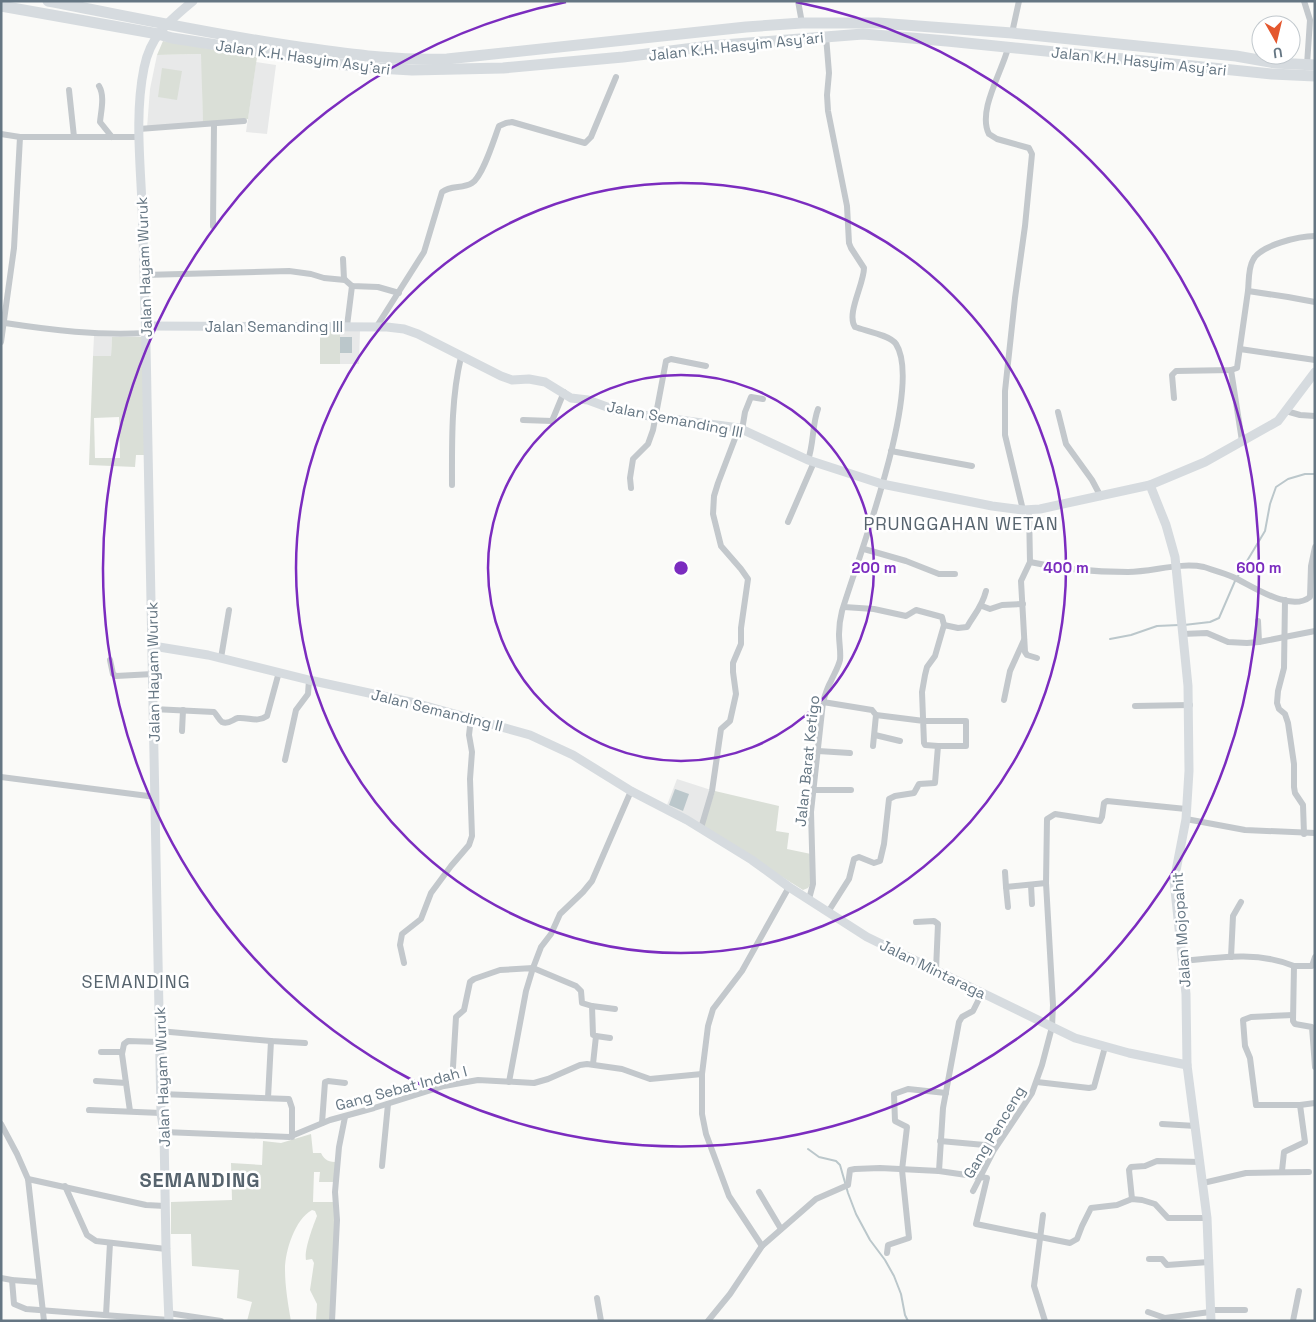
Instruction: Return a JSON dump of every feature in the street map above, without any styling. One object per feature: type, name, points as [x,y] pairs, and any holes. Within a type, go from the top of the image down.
[{"type":"highway","points":[[48,1],[163,28]]},
{"type":"highway","points":[[1,6],[163,28]]},
{"type":"highway","name":"Jalan K.H. Hasyim Asy'ari","points":[[163,28],[398,60],[447,59],[733,28],[802,23],[878,24],[1012,33],[1311,65]]},
{"type":"highway","name":"Jalan K.H. Hasyim Asy'ari","points":[[163,28],[172,38],[388,70],[503,68],[623,57],[710,46],[863,34],[1272,74],[1315,76]]},
{"type":"highway","points":[[733,28],[725,33],[726,38],[787,34],[798,38]]},
{"type":"highway","points":[[974,30],[980,36],[1058,46],[1058,50],[1050,52]]},
{"type":"highway","points":[[634,40],[646,44],[718,38],[719,43],[710,46]]},
{"type":"highway","points":[[1074,39],[1066,41],[1066,46],[1126,54],[1137,60]]},
{"type":"street","points":[[163,28],[193,1]]},
{"type":"street","points":[[798,1],[802,23]]},
{"type":"street","points":[[1012,33],[1019,1]]},
{"type":"street","points":[[1304,1],[1310,20],[1311,65]]},
{"type":"street","name":"Jalan Hayam Wuruk","points":[[163,28],[152,42],[144,65],[139,133],[146,329],[153,646],[159,1042],[161,1114],[164,1132],[169,1318]]},
{"type":"street","name":"Jalan Barat Ketigo","points":[[809,899],[813,884],[811,816],[823,702],[840,661],[839,628],[844,607],[864,549],[891,451],[903,388],[902,360],[894,341],[857,328],[852,322],[864,268],[849,243],[847,206],[829,120],[827,95],[829,73],[826,36]]},
{"type":"street","points":[[1008,48],[1005,61],[988,103],[985,118],[989,134],[997,139],[1029,148],[1032,154],[1005,391],[1005,435],[1026,510],[1030,562],[1022,581],[1026,654],[1037,658]]},
{"type":"street","points":[[377,326],[424,252],[442,192],[446,189],[474,182],[484,164],[499,126],[512,122],[584,143],[591,137],[616,78]]},
{"type":"street","points":[[99,86],[102,98],[100,122],[112,137]]},
{"type":"street","points":[[69,90],[74,137]]},
{"type":"street","points":[[1,134],[20,137],[112,137],[244,121]]},
{"type":"street","points":[[213,226],[214,124]]},
{"type":"street","points":[[1,342],[5,323],[4,304],[14,248],[20,137]]},
{"type":"street","points":[[1174,398],[1172,375],[1174,372],[1231,370],[1237,368],[1252,263],[1256,255],[1293,238],[1315,236]]},
{"type":"street","points":[[343,259],[345,280]]},
{"type":"street","points":[[144,274],[289,271],[345,280],[352,286],[378,287],[399,293]]},
{"type":"street","points":[[347,326],[352,286]]},
{"type":"street","points":[[1248,291],[1315,302]]},
{"type":"street","points":[[5,323],[42,329],[84,332],[146,329]]},
{"type":"street","name":"Jalan Semanding III","points":[[146,329],[347,326],[377,326],[404,329],[418,334],[501,376],[512,380],[529,379],[545,382],[571,398],[588,400],[618,411],[740,429],[812,461],[882,484],[968,502],[1026,510],[1101,497],[1150,485],[1205,462],[1273,424],[1286,411],[1315,372]]},
{"type":"street","points":[[1240,349],[1315,360]]},
{"type":"street","points":[[452,485],[452,406],[461,357]]},
{"type":"street","points":[[631,488],[634,459],[649,441],[653,430],[666,362],[672,359],[706,366]]},
{"type":"street","points":[[1231,370],[1242,441]]},
{"type":"street","points":[[523,420],[552,421],[564,392]]},
{"type":"street","points":[[701,828],[712,791],[721,729],[730,721],[736,694],[733,663],[741,644],[741,628],[747,590],[747,576],[721,546],[713,514],[716,489],[751,398],[763,399]]},
{"type":"street","points":[[788,522],[812,461],[814,421],[818,409]]},
{"type":"street","points":[[1286,411],[1300,415],[1315,416]]},
{"type":"street","points":[[1058,412],[1066,444],[1092,480],[1101,497]]},
{"type":"street","points":[[891,451],[972,466]]},
{"type":"street","name":"Jalan Mojopahit","points":[[1150,485],[1166,525],[1176,567],[1190,705],[1186,819],[1174,874],[1186,994],[1188,1064],[1207,1218],[1210,1314]]},
{"type":"street","points":[[1030,562],[1051,567],[1128,572],[1176,567],[1203,567],[1231,576],[1276,599],[1309,599],[1312,581],[1311,566],[1315,547]]},
{"type":"street","points":[[864,549],[906,561],[939,574],[954,574]]},
{"type":"street","points":[[944,625],[966,628],[982,606],[986,591]]},
{"type":"street","points":[[1285,600],[1284,668],[1276,702],[1288,723],[1294,764],[1294,787],[1295,793],[1303,805],[1304,834]]},
{"type":"street","points":[[982,606],[990,608],[1002,605],[1023,604]]},
{"type":"street","points":[[823,702],[869,709],[876,715],[924,721],[966,722],[966,746],[938,746],[924,743],[924,721],[922,692],[927,666],[935,656],[944,625],[942,617],[916,610],[906,616],[874,609],[844,607]]},
{"type":"street","points":[[221,658],[228,610]]},
{"type":"street","points":[[1258,621],[1259,642]]},
{"type":"street","points":[[1182,634],[1201,633],[1228,642],[1259,642],[1315,631]]},
{"type":"street","points":[[1004,700],[1010,671],[1024,639]]},
{"type":"street","name":"Jalan Semanding II","points":[[153,646],[221,658],[309,680],[415,703],[522,733],[555,747],[597,769],[632,791],[701,828]]},
{"type":"street","points":[[110,660],[112,674],[116,676],[153,674]]},
{"type":"street","points":[[154,709],[214,712],[221,721],[225,722],[238,718],[263,719],[267,716],[279,672]]},
{"type":"street","points":[[286,760],[296,710],[308,694],[309,680]]},
{"type":"street","points":[[1135,706],[1190,705]]},
{"type":"street","points":[[182,731],[183,710]]},
{"type":"street","points":[[873,746],[876,715]]},
{"type":"street","points":[[404,963],[400,945],[402,934],[421,919],[431,893],[450,866],[469,845],[472,836],[470,773],[472,752],[469,736],[471,718]]},
{"type":"street","points":[[875,735],[900,741]]},
{"type":"street","points":[[828,912],[849,878],[854,859],[859,857],[874,863],[880,861],[890,798],[914,793],[919,784],[935,784],[938,746]]},
{"type":"street","points":[[818,751],[850,753]]},
{"type":"street","points":[[1,777],[156,797]]},
{"type":"street","points":[[814,790],[850,790]]},
{"type":"street","points":[[509,1082],[526,991],[541,947],[551,934],[560,914],[592,881],[632,791]]},
{"type":"street","name":"Gang Penceng","points":[[973,1191],[996,1146],[1026,1103],[1037,1082],[1052,1027],[1053,1004],[1046,883],[1047,820],[1055,814],[1100,821],[1104,803],[1107,801],[1186,809]]},
{"type":"street","points":[[1186,819],[1246,830],[1315,833]]},
{"type":"street","name":"Jalan Mintaraga","points":[[701,828],[867,937],[1052,1027],[1075,1038],[1105,1047],[1188,1064]]},
{"type":"street","points":[[1005,872],[1008,907]]},
{"type":"street","points":[[1006,887],[1046,883]]},
{"type":"street","points":[[1031,885],[1032,904]]},
{"type":"street","points":[[762,1246],[729,1196],[706,1134],[702,1109],[702,1074],[708,1026],[713,1009],[742,972],[789,887]]},
{"type":"street","points":[[1231,957],[1234,914],[1241,902]]},
{"type":"street","points":[[916,922],[934,922],[938,924],[936,970]]},
{"type":"street","points":[[1183,961],[1231,957],[1261,958],[1294,966],[1314,966],[1315,957]]},
{"type":"street","points":[[1294,966],[1293,1015],[1295,1024],[1312,1027],[1315,1067]]},
{"type":"street","points":[[452,1084],[456,1017],[464,1010],[470,982],[474,979],[500,970],[533,968],[576,986],[581,991],[582,1003],[615,1009]]},
{"type":"street","points":[[939,1171],[940,1141],[946,1093],[960,1019],[972,1011],[982,993]]},
{"type":"street","points":[[592,1006],[593,1035],[610,1038]]},
{"type":"street","points":[[1293,1015],[1244,1019],[1245,1046],[1250,1058],[1256,1105],[1315,1103]]},
{"type":"street","points":[[159,1031],[305,1043]]},
{"type":"street","points":[[593,1064],[596,1036]]},
{"type":"street","points":[[268,1098],[271,1041]]},
{"type":"street","points":[[130,1111],[122,1052],[124,1044],[128,1042],[159,1042]]},
{"type":"street","points":[[1037,1082],[1094,1087],[1105,1047]]},
{"type":"street","points":[[101,1052],[122,1052]]},
{"type":"street","name":"Gang Sebat Indah I","points":[[164,1132],[282,1138],[292,1136],[322,1123],[452,1084],[478,1080],[534,1083],[580,1065],[593,1064],[622,1069],[650,1079],[702,1074]]},
{"type":"street","points":[[96,1082],[126,1083]]},
{"type":"street","points":[[322,1123],[325,1082],[345,1083]]},
{"type":"street","points":[[887,1253],[888,1245],[908,1238],[902,1170],[907,1127],[895,1121],[894,1094],[908,1089],[946,1093]]},
{"type":"street","points":[[161,1094],[289,1099],[292,1108],[292,1136]]},
{"type":"street","points":[[382,1166],[388,1104]]},
{"type":"street","points":[[1282,1171],[1284,1152],[1305,1142],[1300,1105]]},
{"type":"street","points":[[89,1110],[161,1114]]},
{"type":"street","points":[[332,1321],[337,1220],[335,1192],[338,1147],[345,1117]]},
{"type":"street","points":[[1,1124],[28,1179],[38,1282],[44,1321]]},
{"type":"street","points":[[1162,1124],[1196,1126]]},
{"type":"street","points":[[940,1141],[996,1146]]},
{"type":"street","points":[[1132,1199],[1129,1170],[1131,1167],[1145,1166],[1157,1161],[1201,1162]]},
{"type":"street","points":[[708,1321],[730,1294],[762,1246],[816,1198],[845,1187],[849,1172],[852,1169],[880,1168],[939,1171],[987,1178],[976,1224],[1073,1242],[1091,1208],[1117,1205],[1132,1199],[1149,1201],[1155,1204],[1168,1218],[1207,1218]]},
{"type":"street","points":[[1203,1183],[1246,1173],[1310,1172]]},
{"type":"street","points":[[28,1179],[146,1205],[165,1206]]},
{"type":"street","points":[[65,1186],[87,1235],[96,1241],[166,1249]]},
{"type":"street","points":[[759,1192],[781,1229]]},
{"type":"street","points":[[1043,1216],[1034,1286],[1045,1321]]},
{"type":"street","points":[[106,1315],[110,1243]]},
{"type":"street","points":[[1149,1259],[1162,1259],[1167,1265],[1209,1262]]},
{"type":"street","points":[[1,1278],[38,1282]]},
{"type":"street","points":[[12,1280],[12,1300],[14,1304],[26,1309],[222,1321]]},
{"type":"street","points":[[1293,1321],[1299,1291]]},
{"type":"street","points":[[597,1298],[602,1321]]},
{"type":"street","points":[[1148,1312],[1166,1318],[1245,1310]]},
{"type":"shaded area","points":[[163,41],[257,57],[248,119],[203,123],[201,54],[157,55]]},
{"type":"shaded area","points":[[202,54],[203,123],[147,128],[150,89],[157,55]]},
{"type":"shaded area","points":[[256,62],[276,65],[267,134],[246,132]]},
{"type":"shaded area","points":[[162,68],[182,71],[177,100],[158,97]]},
{"type":"shaded area","points":[[320,330],[340,330],[340,364],[320,364]]},
{"type":"shaded area","points":[[340,330],[360,330],[359,364],[340,364]]},
{"type":"shaded area","points":[[94,336],[112,337],[111,356],[93,356]]},
{"type":"shaded area","points":[[112,337],[144,337],[146,455],[136,455],[135,467],[89,465],[93,356],[111,356]],"holes":[[[119,417],[120,458],[95,458],[94,418]]]},
{"type":"shaded area","points":[[340,337],[352,337],[352,353],[340,353]]},
{"type":"shaded area","points":[[677,779],[711,790],[700,824],[667,805]]},
{"type":"shaded area","points":[[675,789],[689,794],[683,811],[669,805]]},
{"type":"shaded area","points":[[715,791],[779,806],[776,831],[789,833],[787,849],[811,854],[810,885],[808,888],[803,890],[703,827]]},
{"type":"shaded area","points":[[311,1134],[313,1153],[321,1153],[324,1158],[332,1162],[338,1162],[335,1182],[319,1182],[320,1172],[314,1172],[313,1202],[334,1202],[337,1221],[331,1321],[316,1321],[317,1304],[310,1290],[314,1263],[312,1259],[306,1260],[306,1250],[317,1216],[315,1211],[312,1210],[306,1214],[296,1228],[285,1262],[291,1321],[247,1321],[252,1302],[237,1298],[239,1270],[192,1266],[191,1234],[171,1234],[171,1202],[232,1200],[231,1163],[262,1165],[263,1141],[281,1143]]},
{"type":"waterway","points":[[1184,625],[1210,622],[1219,618],[1235,581],[1265,531],[1270,504],[1276,487],[1288,479],[1305,474],[1315,474]]},
{"type":"waterway","points":[[1110,639],[1131,635],[1157,626],[1179,625]]},
{"type":"waterway","points":[[808,1149],[819,1157],[836,1161],[840,1165],[856,1214],[870,1240],[894,1276],[908,1321]]},
{"type":"district","name":"PRUNGGAHAN WETAN","points":[[961,523]]},
{"type":"district","name":"SEMANDING","points":[[136,981]]},
{"type":"district","name":"SEMANDING","points":[[200,1180]]}]
